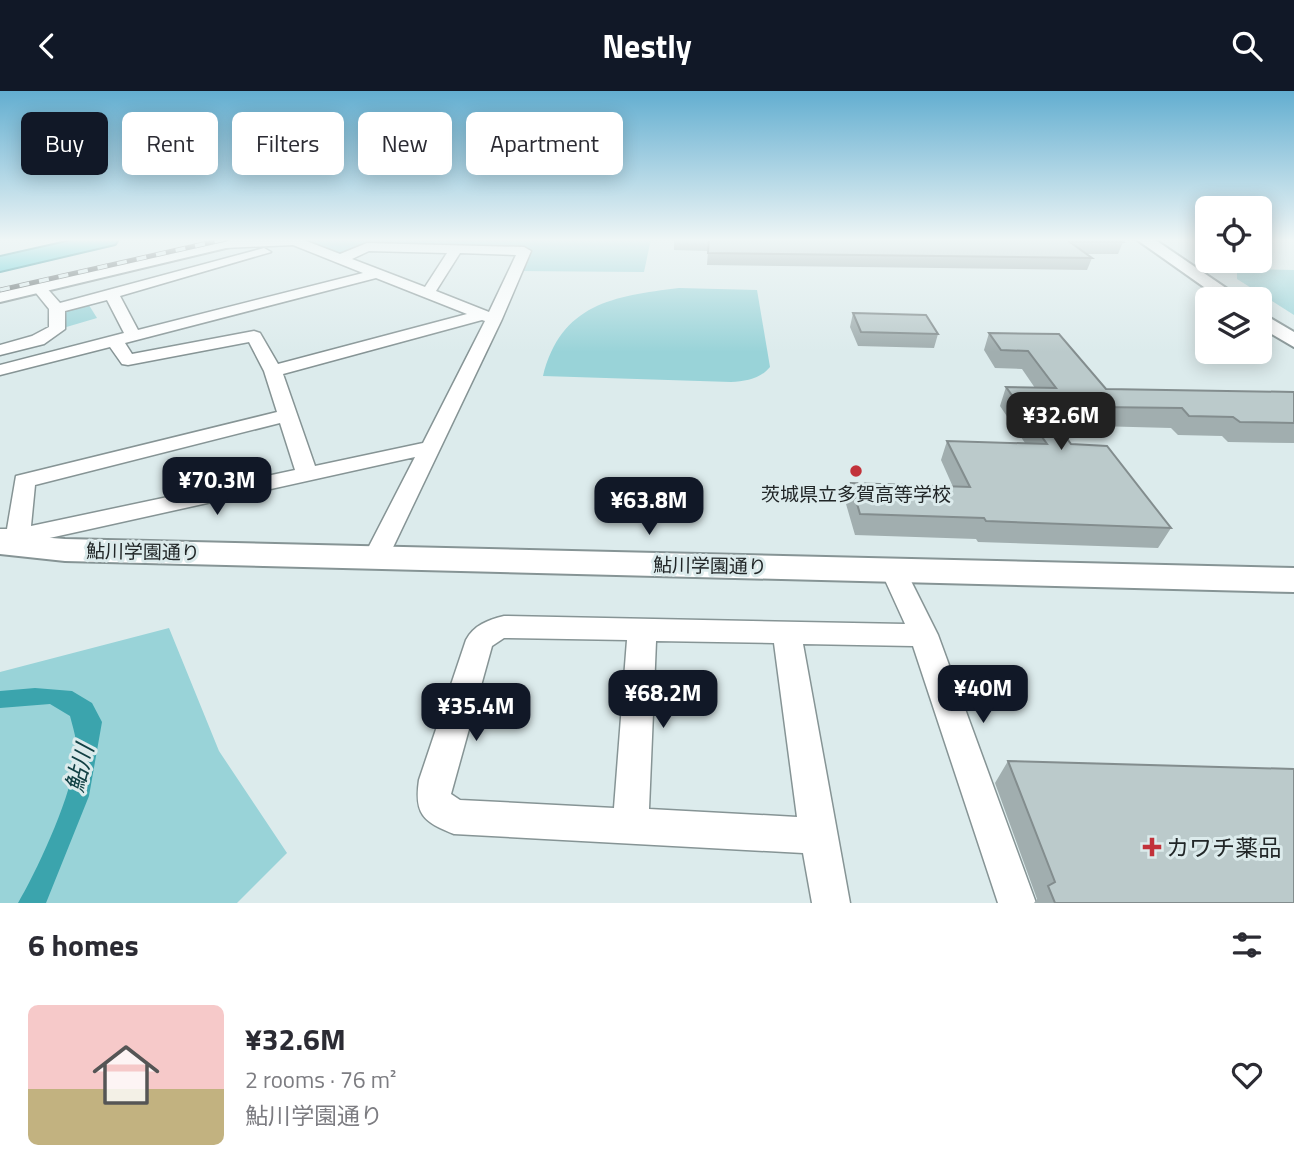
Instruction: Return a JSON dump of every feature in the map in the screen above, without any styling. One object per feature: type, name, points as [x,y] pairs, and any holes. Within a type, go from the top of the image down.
[{"type":"street","points":[[0,297],[85,277]]},
{"type":"street","points":[[57,308],[174,277]]},
{"type":"street","points":[[0,370],[364,277]]},
{"type":"street","points":[[389,277],[489,317]]},
{"type":"street","points":[[428,293],[438,277]]},
{"type":"street","points":[[377,556],[510,277]]},
{"type":"street","points":[[1200,277],[1215,287]]},
{"type":"street","points":[[0,350],[51,334],[57,329],[57,308],[39,288]]},
{"type":"street","points":[[111,294],[133,335]]},
{"type":"street","points":[[273,371],[489,317]]},
{"type":"street","points":[[1272,326],[1294,341]]},
{"type":"street","points":[[114,340],[128,360],[254,336],[273,371],[309,476]]},
{"type":"street","points":[[289,415],[24,481],[6,539],[309,476],[428,448]]},
{"type":"street","name":"鮎川学園通り","points":[[6,539],[65,549],[1294,580]]},
{"type":"street","points":[[892,569],[924,635],[1017,903]]},
{"type":"street","points":[[818,836],[454,817],[433,802],[436,780],[480,641],[493,630],[504,628],[924,635]]},
{"type":"street","points":[[630,826],[642,630]]},
{"type":"street","points":[[788,632],[818,836],[831,903]]},
{"type":"shaded area","points":[[1237,277],[1294,277],[1294,315],[1272,301],[1272,287],[1250,287]]},
{"type":"shaded area","points":[[679,288],[757,290],[770,367],[752,379],[731,382],[543,376],[551,352],[563,333],[593,308],[632,295]]},
{"type":"shaded area","points":[[87,302],[97,318],[63,328],[67,307]]},
{"type":"shaded area","points":[[169,628],[219,751],[287,853],[237,903],[0,903],[0,672]]},
{"type":"water","name":"鮎川","points":[[35,688],[72,691],[92,703],[102,722],[89,796],[46,903],[18,903],[56,824],[65,801],[75,758],[76,742],[70,716],[50,704],[0,708],[0,691]]},
{"type":"building","points":[[853,313],[926,315],[938,334],[861,332]]},
{"type":"building","points":[[989,333],[1059,334],[1106,389],[1294,392],[1294,423],[1240,422],[1233,417],[1189,416],[1182,408],[1098,407],[1102,411],[1046,410],[1071,444],[1107,446],[1171,528],[860,514],[851,483],[970,487],[947,441],[1047,444],[1006,387],[1056,388],[1028,351],[1001,350]]},
{"type":"building","name":"カワチ薬品","points":[[1008,761],[1294,769],[1294,903],[1055,903],[1048,886],[1055,882]]},
{"type":"railway","points":[[0,290],[58,277]]},
{"type":"place","name":"茨城県立多賀高等学校","points":[[856,471]]},
{"type":"place","name":"カワチ薬品","points":[[1152,847]]}]
